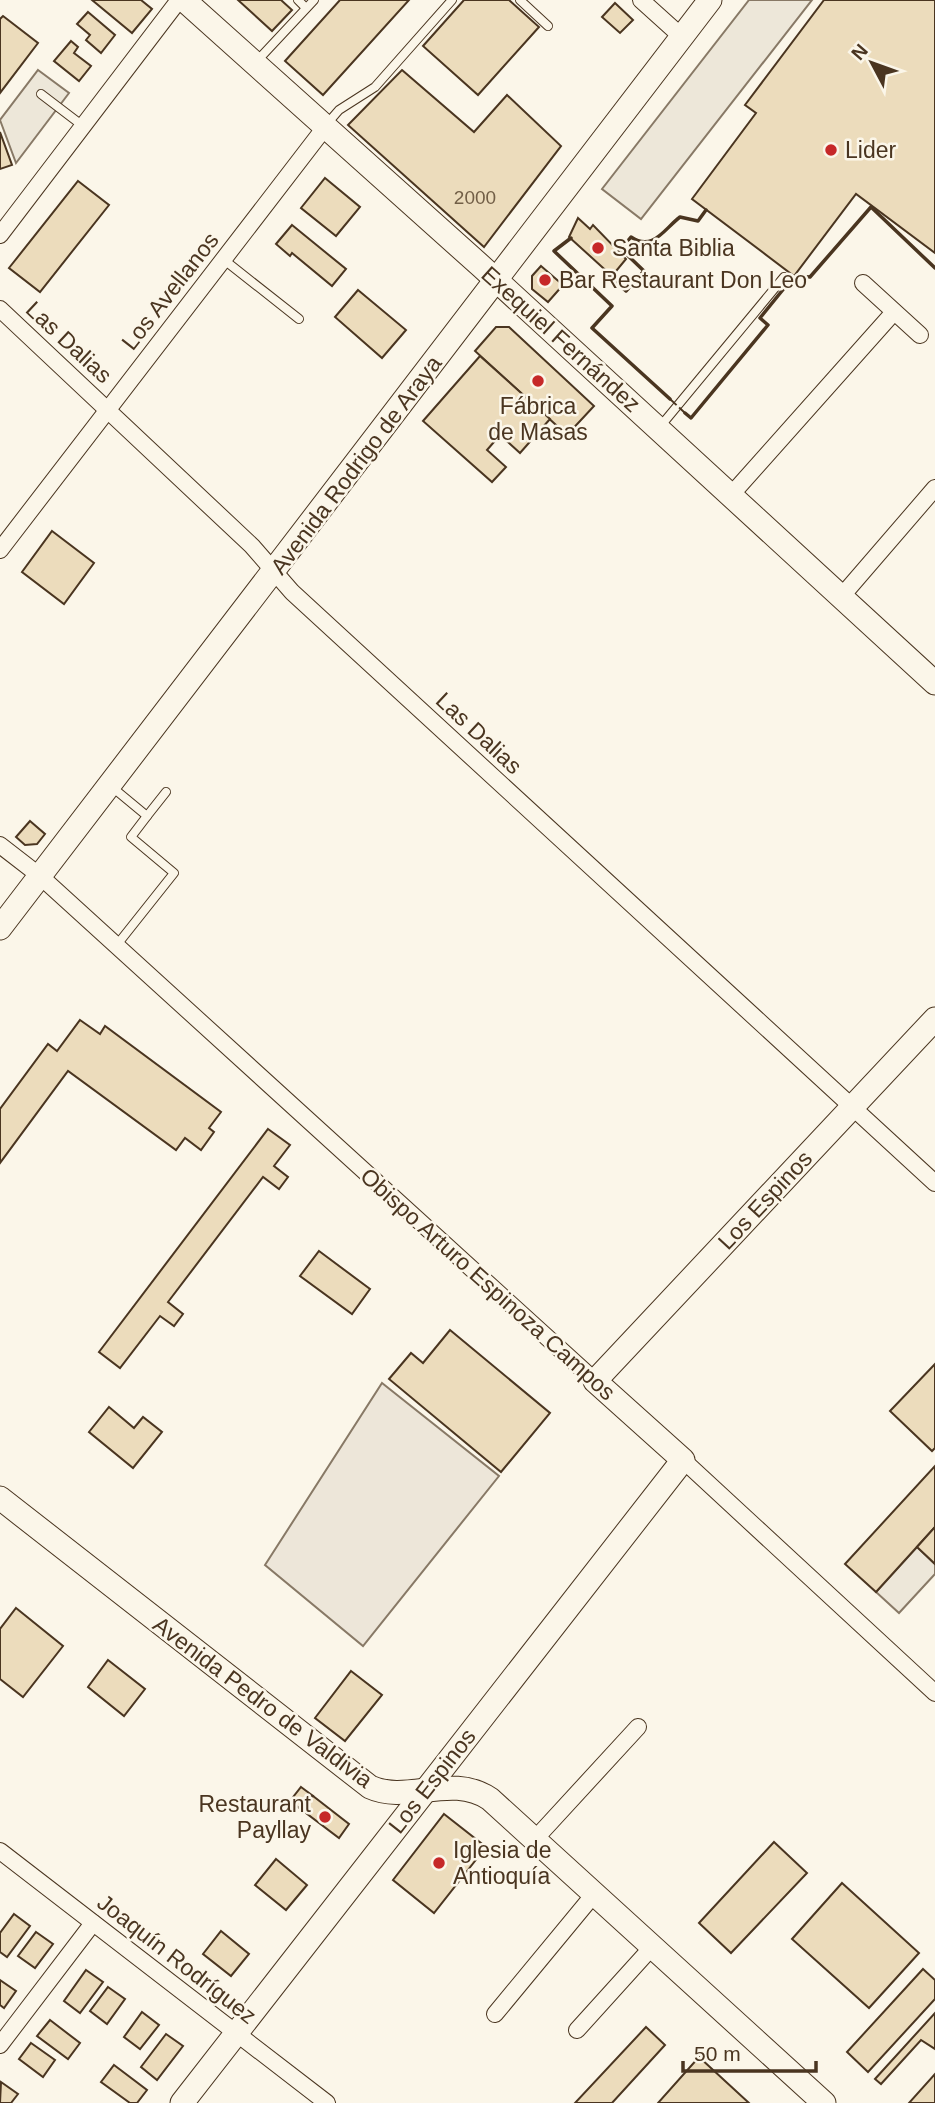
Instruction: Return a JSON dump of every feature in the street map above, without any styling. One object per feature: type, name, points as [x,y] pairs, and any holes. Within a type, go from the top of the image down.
[{"type":"street","name":"Exequiel Fernández","points":[[181,0],[256,62],[935,683]]},
{"type":"street","points":[[0,235],[181,0]]},
{"type":"street","points":[[641,0],[682,37]]},
{"type":"street","name":"Avenida Rodrigo de Araya","points":[[0,928],[710,0]]},
{"type":"street","name":"Los Avellanos","points":[[0,550],[326,126]]},
{"type":"street","points":[[863,283],[920,335]]},
{"type":"street","name":"Las Dalias","points":[[0,309],[252,546],[274,572],[935,1183]]},
{"type":"street","points":[[731,495],[894,312]]},
{"type":"street","points":[[841,597],[935,488]]},
{"type":"street","name":"Obispo Arturo Espinoza Campos","points":[[0,845],[40,876],[683,1460],[935,1693]]},
{"type":"street","name":"Los Espinos","points":[[595,1381],[935,1019]]},
{"type":"street","name":"Los Espinos","points":[[182,2103],[683,1460]]},
{"type":"street","name":"Avenida Pedro de Valdivia","points":[[0,1498],[366,1784],[388,1791],[461,1788],[482,1794],[536,1838],[824,2103]]},
{"type":"street","points":[[536,1838],[638,1727]]},
{"type":"street","name":"Joaquín Rodríguez","points":[[0,1851],[327,2103]]},
{"type":"street","points":[[495,2014],[596,1893]]},
{"type":"street","points":[[0,2045],[93,1923]]},
{"type":"street","points":[[577,2030],[653,1946]]},
{"type":"lane","points":[[298,0],[306,8]]},
{"type":"lane","points":[[256,62],[314,0]]},
{"type":"lane","points":[[326,126],[339,110],[375,87],[452,0]]},
{"type":"lane","points":[[520,0],[548,26]]},
{"type":"lane","points":[[41,94],[83,126]]},
{"type":"lane","points":[[223,259],[299,319]]},
{"type":"lane","points":[[659,429],[784,277]]},
{"type":"lane","points":[[110,786],[147,816]]},
{"type":"lane","points":[[116,946],[174,873],[131,836],[166,792]]},
{"type":"shaded area","points":[[749,0],[812,0],[641,219],[602,189]]},
{"type":"shaded area","points":[[38,70],[69,93],[16,163],[0,120]]},
{"type":"shaded area","points":[[382,1383],[499,1476],[363,1646],[265,1565]]},
{"type":"shaded area","points":[[917,1547],[935,1564],[935,1574],[899,1613],[876,1592]]},
{"type":"building","points":[[92,0],[141,0],[152,9],[132,33]]},
{"type":"building","points":[[238,0],[281,0],[292,10],[272,31]]},
{"type":"building","points":[[340,0],[409,0],[323,95],[285,61]]},
{"type":"building","points":[[464,0],[509,0],[539,27],[478,95],[423,46]]},
{"type":"building","name":"Lider","points":[[824,0],[935,0],[935,253],[856,194],[794,276],[692,199],[756,113],[745,105]]},
{"type":"building","points":[[615,3],[633,20],[620,33],[602,17]]},
{"type":"building","points":[[88,12],[115,35],[101,53],[86,40],[90,35],[77,24]]},
{"type":"building","points":[[3,16],[38,43],[0,93],[0,19]]},
{"type":"building","points":[[71,41],[78,47],[74,53],[91,66],[79,81],[54,61]]},
{"type":"building","points":[[402,70],[474,132],[507,95],[561,146],[484,247],[348,125]]},
{"type":"building","points":[[0,132],[12,165],[0,169]]},
{"type":"building","points":[[325,178],[360,207],[336,236],[301,208]]},
{"type":"building","points":[[78,181],[109,205],[40,292],[9,268]]},
{"type":"building","name":"Santa Biblia","points":[[578,218],[590,229],[593,225],[626,259],[612,276],[569,237]]},
{"type":"building","points":[[292,225],[346,269],[332,286],[292,253],[290,256],[276,244]]},
{"type":"building","name":"Bar Restaurant Don Leo","points":[[541,266],[563,285],[548,302],[532,289],[532,276]]},
{"type":"building","points":[[358,290],[406,330],[382,358],[335,317]]},
{"type":"building","name":"Fábrica de Masas","points":[[496,327],[509,327],[594,406],[567,435],[475,351]]},
{"type":"building","points":[[480,356],[550,419],[520,453],[500,435],[487,450],[506,467],[492,482],[423,421]]},
{"type":"building","points":[[52,531],[94,563],[64,604],[22,572]]},
{"type":"building","points":[[30,821],[45,834],[37,844],[25,845],[16,837]]},
{"type":"building","points":[[80,1020],[100,1034],[105,1026],[221,1112],[209,1128],[214,1132],[201,1150],[185,1138],[176,1150],[68,1071],[0,1163],[0,1109],[48,1044],[57,1051]]},
{"type":"building","points":[[268,1129],[290,1145],[274,1166],[288,1177],[279,1189],[263,1177],[168,1302],[183,1314],[174,1326],[160,1316],[120,1368],[99,1352]]},
{"type":"building","points":[[319,1251],[370,1289],[352,1314],[300,1276]]},
{"type":"building","points":[[450,1330],[550,1413],[501,1472],[389,1379],[411,1353],[423,1363]]},
{"type":"building","points":[[935,1364],[935,1448],[932,1451],[890,1411]]},
{"type":"building","points":[[109,1407],[134,1428],[143,1417],[162,1432],[133,1468],[89,1432]]},
{"type":"building","points":[[935,1466],[935,1527],[876,1592],[845,1564]]},
{"type":"building","points":[[935,1527],[935,1564],[917,1547]]},
{"type":"building","points":[[16,1608],[63,1646],[23,1697],[0,1679],[0,1629]]},
{"type":"building","points":[[108,1660],[145,1689],[124,1716],[88,1687]]},
{"type":"building","points":[[351,1671],[382,1695],[345,1741],[315,1718]]},
{"type":"building","points":[[301,1787],[313,1796],[302,1810],[290,1801]]},
{"type":"building","name":"Restaurant Payllay","points":[[313,1796],[349,1824],[339,1838],[302,1810]]},
{"type":"building","name":"Iglesia de Antioquía","points":[[444,1814],[486,1847],[434,1913],[393,1880]]},
{"type":"building","points":[[774,1842],[807,1873],[731,1953],[699,1923]]},
{"type":"building","points":[[276,1859],[307,1885],[286,1910],[255,1885]]},
{"type":"building","points":[[842,1883],[919,1953],[869,2008],[792,1939]]},
{"type":"building","points":[[14,1914],[30,1926],[7,1957],[0,1952],[0,1933]]},
{"type":"building","points":[[221,1931],[249,1954],[231,1976],[203,1954]]},
{"type":"building","points":[[36,1932],[53,1944],[35,1968],[18,1956]]},
{"type":"building","points":[[923,1969],[935,1980],[935,1999],[868,2072],[847,2052]]},
{"type":"building","points":[[86,1970],[103,1982],[80,2013],[64,2001]]},
{"type":"building","points":[[0,1980],[16,1991],[4,2008],[0,2005]]},
{"type":"building","points":[[108,1987],[125,1999],[107,2024],[90,2011]]},
{"type":"building","points":[[142,2012],[159,2025],[140,2049],[124,2037]]},
{"type":"building","points":[[935,2013],[935,2049],[921,2040],[881,2084],[875,2079]]},
{"type":"building","points":[[50,2020],[80,2043],[68,2059],[37,2036]]},
{"type":"building","points":[[646,2027],[665,2045],[612,2103],[575,2103]]},
{"type":"building","points":[[166,2034],[183,2046],[157,2080],[141,2067]]},
{"type":"building","points":[[31,2043],[55,2060],[43,2077],[19,2059]]},
{"type":"building","points":[[699,2057],[749,2103],[658,2103]]},
{"type":"building","points":[[114,2065],[147,2090],[137,2103],[130,2103],[101,2082]]},
{"type":"building","points":[[935,2074],[935,2103],[909,2103]]},
{"type":"building","points":[[1,2082],[18,2094],[11,2103],[0,2103]]},
{"type":"fence","points":[[670,399],[685,413]]},
{"type":"wall","points":[[685,413],[691,418],[768,325],[760,318],[794,276],[810,277],[871,207],[935,268]]},
{"type":"wall","points":[[609,275],[626,291],[644,271],[621,249],[631,237],[639,241],[652,240],[680,217],[698,221],[706,210]]},
{"type":"wall","points":[[571,238],[554,251],[612,306],[592,328],[670,399]]},
{"type":"place","name":"Lider","points":[[831,150]]},
{"type":"place","name":"Santa Biblia","points":[[598,248]]},
{"type":"place","name":"Bar Restaurant Don Leo","points":[[545,280]]},
{"type":"place","name":"Fábrica de Masas","points":[[538,381]]},
{"type":"place","name":"Restaurant Payllay","points":[[325,1817]]},
{"type":"place","name":"Iglesia de Antioquía","points":[[439,1863]]}]
